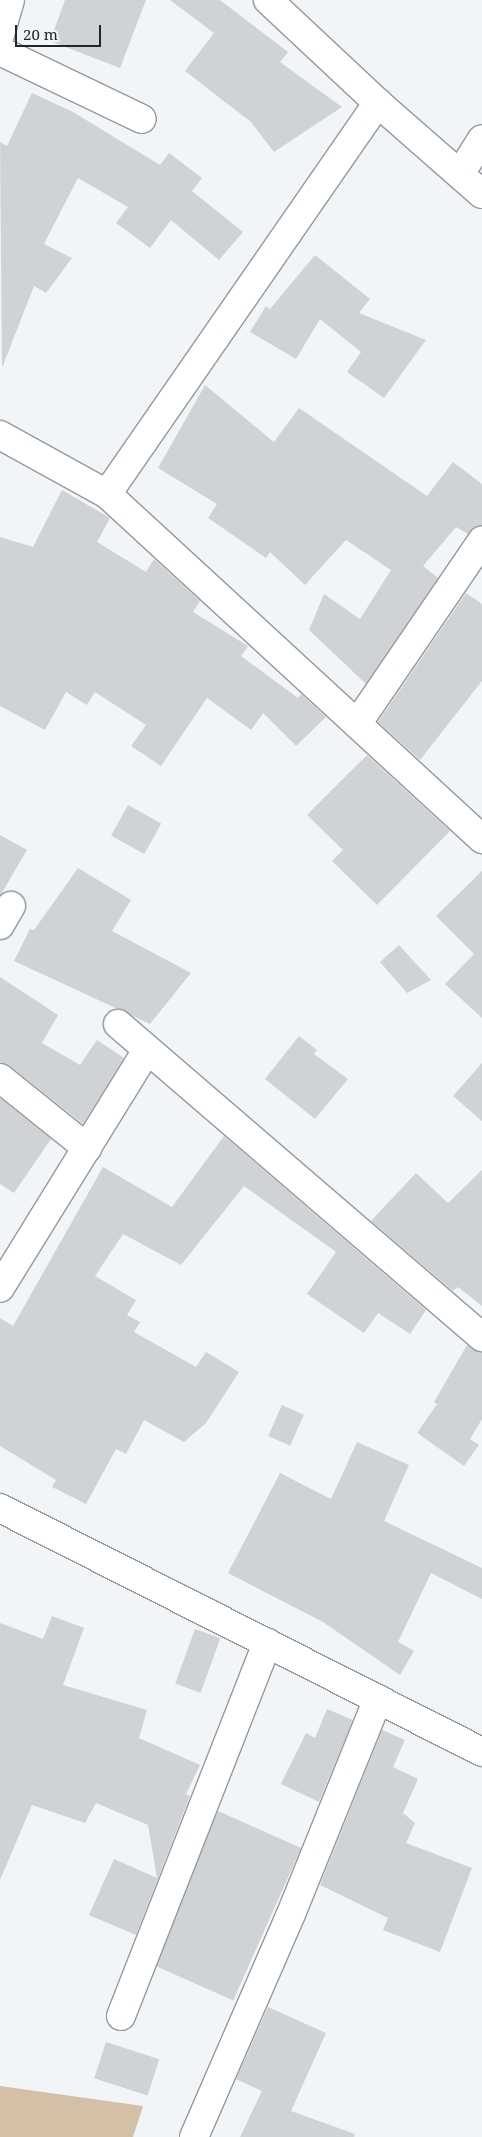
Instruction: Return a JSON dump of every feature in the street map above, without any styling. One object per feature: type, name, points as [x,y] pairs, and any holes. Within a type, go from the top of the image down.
[{"type":"main road","points":[[0,35],[10,0]]},
{"type":"main road","points":[[268,0],[378,103],[482,194]]},
{"type":"main road","points":[[0,51],[142,120]]},
{"type":"main road","points":[[107,494],[378,103]]},
{"type":"main road","points":[[460,174],[482,139]]},
{"type":"main road","points":[[0,435],[107,494],[357,724],[480,833]]},
{"type":"main road","points":[[357,724],[482,541]]},
{"type":"main road","points":[[118,1024],[482,1337]]},
{"type":"main road","points":[[0,1288],[147,1050]]},
{"type":"main road","points":[[0,1078],[86,1148]]},
{"type":"main road","points":[[0,1508],[482,1752]]},
{"type":"main road","points":[[121,2016],[267,1643]]},
{"type":"main road","points":[[194,2137],[290,1914],[378,1699]]},
{"type":"shaded area","points":[[0,2086],[143,2106],[133,2137],[0,2137]]},
{"type":"building","points":[[65,0],[146,0],[120,68],[50,41]]},
{"type":"building","points":[[170,0],[220,0],[288,52],[280,62],[342,107],[274,152],[251,122],[185,71],[214,33]]},
{"type":"building","points":[[32,93],[73,112],[160,165],[169,153],[202,178],[192,191],[243,232],[219,260],[171,220],[150,248],[116,223],[128,207],[78,178],[44,244],[72,258],[46,293],[34,286],[2,368],[0,142],[7,146]]},
{"type":"building","points":[[315,255],[370,299],[359,313],[426,340],[384,398],[347,372],[361,352],[320,319],[296,359],[250,332],[266,306],[270,309]]},
{"type":"building","points":[[205,385],[274,442],[299,408],[427,496],[453,462],[482,484],[482,526],[468,534],[456,527],[423,566],[438,578],[366,684],[309,630],[324,594],[360,619],[391,570],[346,540],[305,585],[270,552],[266,558],[208,518],[217,504],[158,468]]},
{"type":"building","points":[[62,490],[110,518],[97,542],[146,572],[154,559],[200,601],[193,612],[248,646],[241,656],[298,698],[301,694],[326,717],[296,746],[263,713],[251,730],[207,698],[161,766],[131,746],[146,725],[95,692],[87,705],[66,692],[45,730],[0,706],[0,537],[33,547]]},
{"type":"building","points":[[466,593],[482,604],[482,681],[420,760],[378,722]]},
{"type":"building","points":[[367,755],[450,831],[377,905],[332,861],[343,850],[307,815]]},
{"type":"building","points":[[128,805],[161,823],[144,854],[111,836]]},
{"type":"building","points":[[0,835],[27,850],[0,896]]},
{"type":"building","points":[[78,868],[131,900],[112,931],[191,973],[150,1024],[14,961],[30,929],[34,930]]},
{"type":"building","points":[[482,871],[482,1018],[445,984],[474,954],[436,916]]},
{"type":"building","points":[[399,945],[431,980],[407,993],[380,962]]},
{"type":"building","points":[[0,977],[58,1015],[42,1043],[80,1065],[97,1040],[124,1058],[83,1124],[10,1066],[0,1063]]},
{"type":"building","points":[[299,1036],[317,1050],[314,1054],[348,1079],[315,1119],[265,1079]]},
{"type":"building","points":[[482,1063],[482,1121],[453,1096]]},
{"type":"building","points":[[0,1098],[51,1139],[14,1193],[0,1184]]},
{"type":"building","points":[[224,1136],[426,1310],[410,1334],[378,1313],[364,1333],[307,1294],[336,1252],[244,1186],[181,1265],[123,1234],[95,1276],[136,1300],[127,1315],[140,1322],[134,1332],[196,1367],[206,1352],[239,1372],[206,1423],[184,1442],[144,1420],[126,1454],[116,1449],[86,1504],[52,1487],[56,1480],[0,1446],[0,1318],[13,1326],[103,1167],[172,1207]]},
{"type":"building","points":[[482,1170],[482,1306],[458,1287],[453,1291],[371,1221],[416,1173],[448,1203]]},
{"type":"building","points":[[467,1345],[482,1352],[482,1419],[470,1439],[479,1445],[464,1466],[417,1433],[437,1404],[434,1402]]},
{"type":"building","points":[[282,1405],[304,1415],[290,1446],[268,1436]]},
{"type":"building","points":[[357,1442],[409,1465],[384,1521],[482,1568],[482,1599],[431,1573],[398,1642],[414,1651],[400,1675],[323,1622],[228,1573],[280,1473],[331,1499]]},
{"type":"building","points":[[52,1616],[84,1628],[63,1685],[147,1710],[139,1738],[200,1765],[186,1794],[190,1796],[136,1935],[89,1915],[114,1859],[157,1878],[148,1825],[96,1803],[85,1823],[32,1805],[0,1880],[0,1623],[43,1639]]},
{"type":"building","points":[[195,1629],[220,1638],[201,1693],[175,1684]]},
{"type":"building","points":[[327,1709],[353,1720],[319,1802],[281,1784],[306,1733],[315,1738]]},
{"type":"building","points":[[382,1730],[405,1740],[393,1767],[418,1779],[403,1813],[415,1823],[406,1843],[472,1868],[440,1952],[383,1930],[388,1918],[320,1885]]},
{"type":"building","points":[[218,1811],[301,1848],[233,2001],[150,1964]]},
{"type":"building","points":[[268,2007],[326,2033],[291,2111],[355,2134],[354,2137],[240,2137],[262,2091],[236,2079]]},
{"type":"building","points":[[106,2042],[159,2059],[148,2095],[94,2078]]}]
